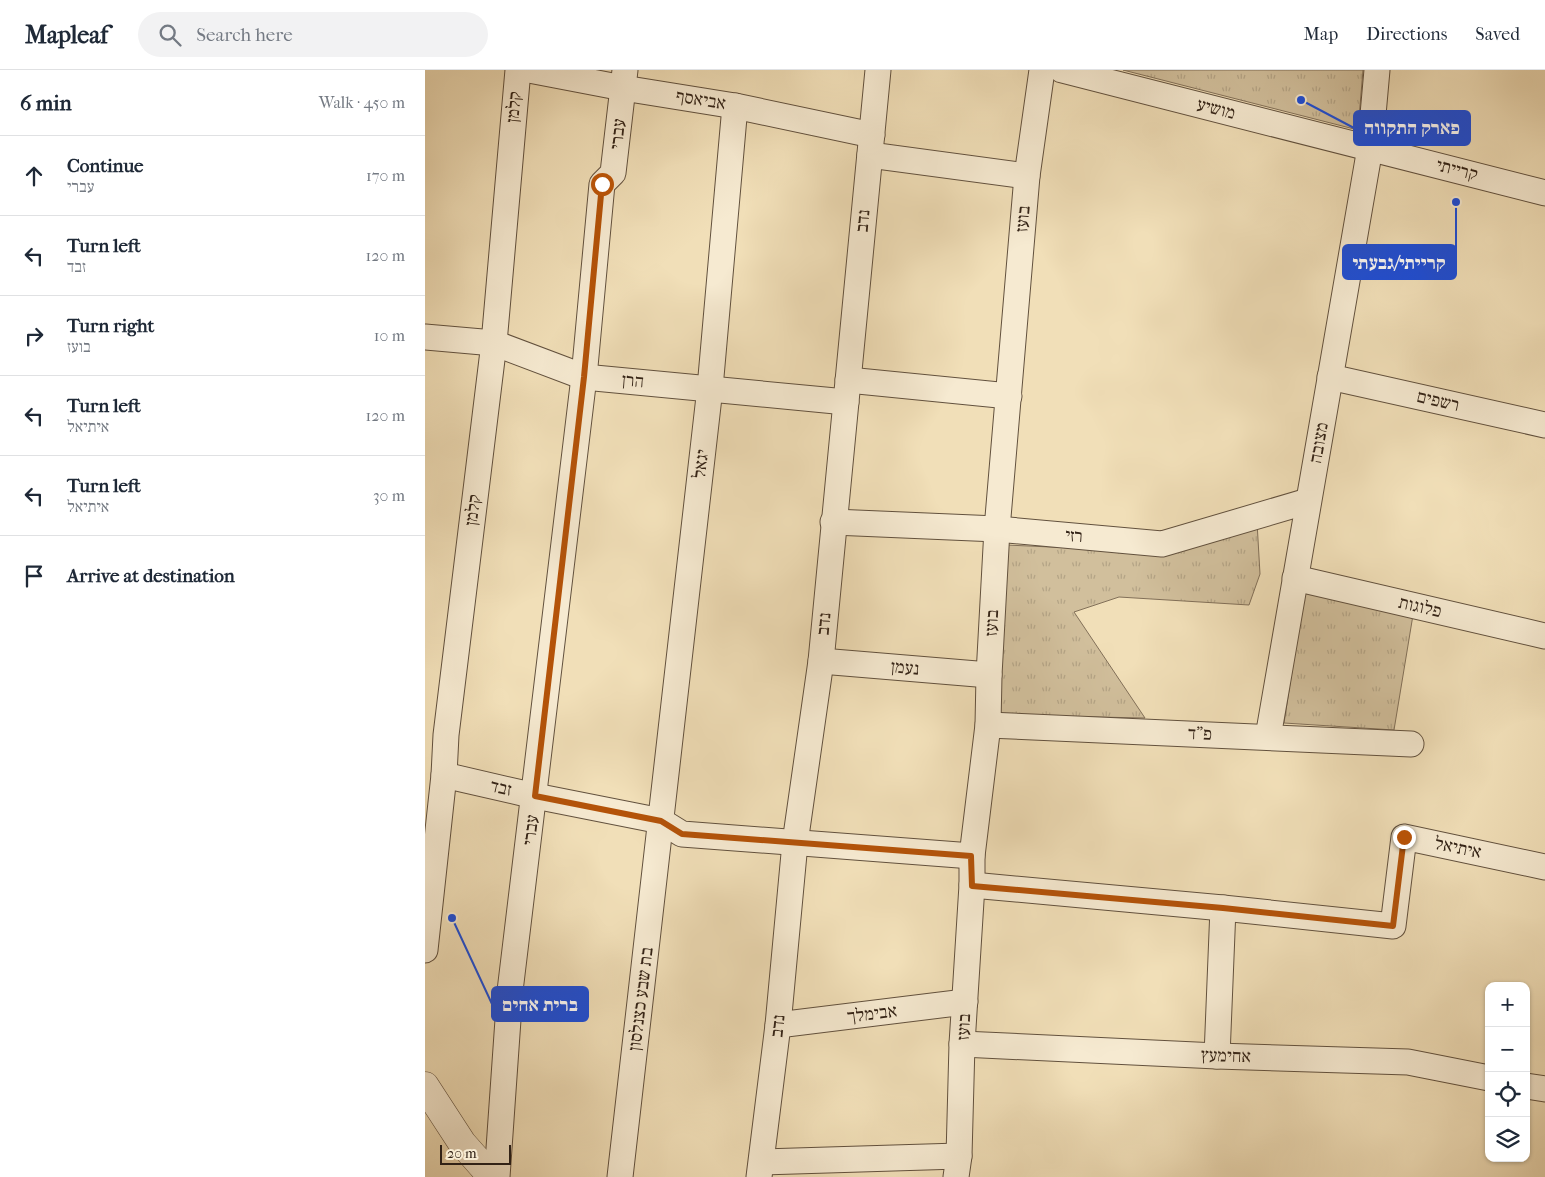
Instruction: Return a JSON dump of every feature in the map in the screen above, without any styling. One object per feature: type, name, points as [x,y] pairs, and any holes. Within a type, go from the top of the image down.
[{"type":"street","name":"קלמן","points":[[425,950],[444,775],[446,735],[494,343],[518,70]]},
{"type":"street","name":"אביאסף","points":[[529,70],[624,79],[735,106],[871,145],[1027,176]]},
{"type":"street","name":"נדב","points":[[760,1170],[778,1025],[795,843],[821,661],[878,70]]},
{"type":"street","name":"בועז","points":[[957,1166],[972,886],[971,856],[988,725],[997,529],[1027,176],[1042,70]]},
{"type":"street","name":"מושיע","points":[[1062,70],[1369,148]]},
{"type":"street","name":"מצובה","points":[[1268,737],[1369,148],[1377,70]]},
{"type":"street","name":"עברי","points":[[497,1177],[511,991],[584,377],[602,184],[613,173],[624,79]]},
{"type":"street","name":"יגאל","points":[[661,821],[710,388],[735,106]]},
{"type":"street","name":"קרייתי","points":[[1369,148],[1545,193]]},
{"type":"street","name":"הרן","points":[[425,337],[494,343],[584,377],[710,388],[1009,396]]},
{"type":"street","name":"רשפים","points":[[1330,377],[1545,425]]},
{"type":"street","name":"רזי","points":[[833,522],[997,529],[1162,544],[1308,501]]},
{"type":"street","name":"פלוגות","points":[[1295,578],[1545,636]]},
{"type":"street","name":"נעמן","points":[[821,661],[989,675]]},
{"type":"street","name":"פ\"ד","points":[[988,725],[1411,744]]},
{"type":"street","name":"זבד","points":[[444,775],[535,796],[661,821],[682,834],[971,856]]},
{"type":"street","name":"בת שבע כצנלסון","points":[[620,1177],[661,821]]},
{"type":"street","name":"איתיאל","points":[[972,886],[1223,908],[1393,926],[1404,837],[1545,867]]},
{"type":"street","points":[[1217,1056],[1223,908]]},
{"type":"street","name":"אבימלך","points":[[778,1025],[965,1002]]},
{"type":"street","name":"אחימעץ","points":[[963,1044],[1217,1056],[1408,1062],[1485,1077]]},
{"type":"street","points":[[425,1087],[461,1143],[492,1177]]},
{"type":"street","points":[[1530,1087],[1545,1090]]},
{"type":"street","points":[[760,1170],[957,1166]]},
{"type":"green space","points":[[1123,70],[1363,70],[1358,130]]},
{"type":"green space","points":[[1257,522],[1260,574],[1249,605],[1119,597],[1074,612],[1145,718],[998,715],[1006,545],[1162,552]]},
{"type":"green space","points":[[1304,593],[1413,615],[1394,730],[1284,723]]},
{"type":"place","name":"פארק התקווה","points":[[1301,100]]},
{"type":"place","name":"קרייתי/גבעתי","points":[[1456,202]]},
{"type":"place","name":"ברית אחים","points":[[452,918]]},
{"type":"route","points":[[602,184],[584,377],[535,796],[661,821],[682,834],[971,856],[972,886],[1223,908],[1393,926],[1404,837]]}]
